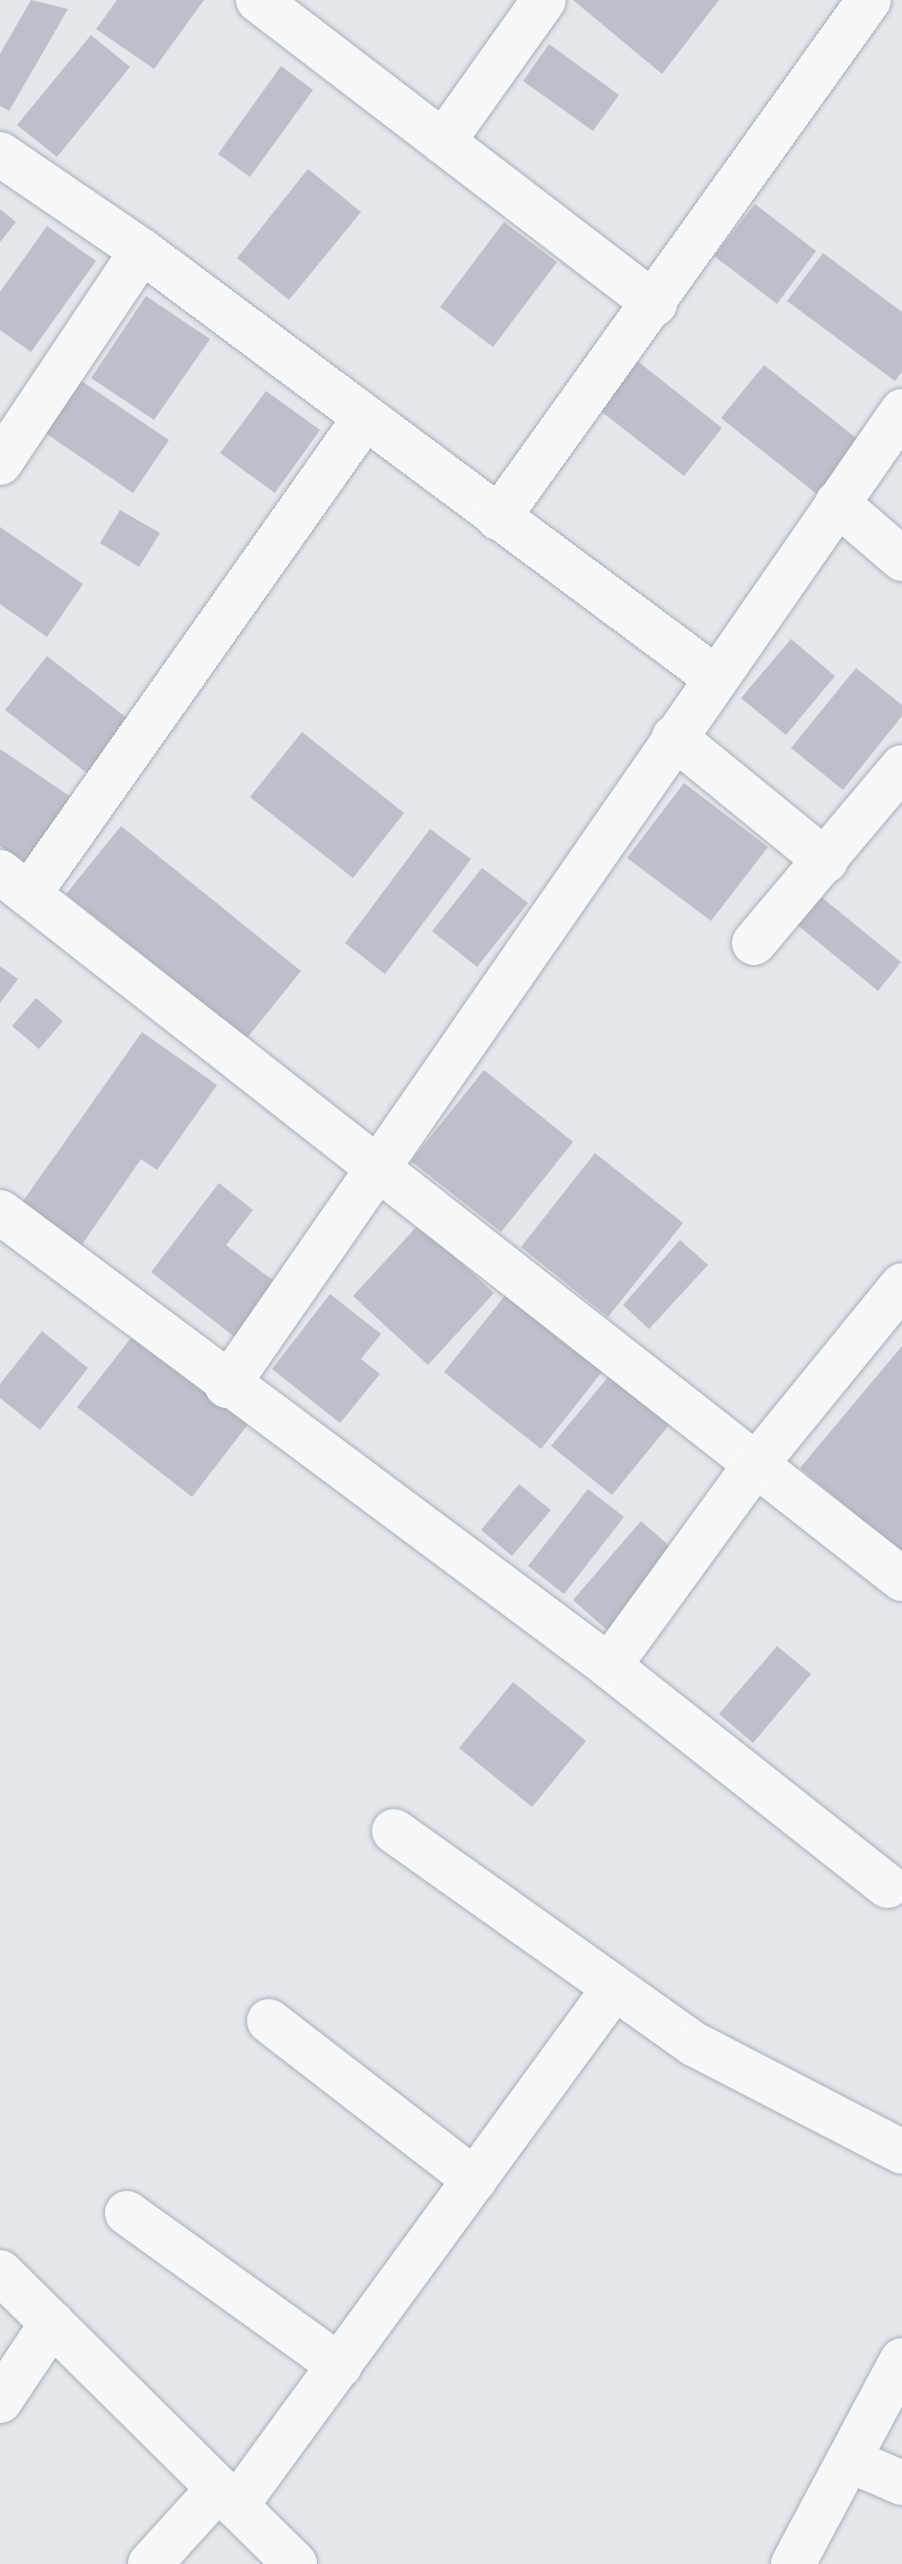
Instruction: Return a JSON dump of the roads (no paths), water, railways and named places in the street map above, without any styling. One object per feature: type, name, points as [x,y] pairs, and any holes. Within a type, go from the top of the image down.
[{"type":"street","points":[[258,0],[655,304]]},
{"type":"street","points":[[443,142],[544,0]]},
{"type":"street","points":[[498,518],[655,304],[869,0]]},
{"type":"street","points":[[0,154],[142,251],[716,678]]},
{"type":"street","points":[[0,463],[142,251]]},
{"type":"street","points":[[227,1386],[376,1160],[902,411]]},
{"type":"street","points":[[364,419],[15,883],[376,1160],[753,1468],[902,1579]]},
{"type":"street","points":[[837,503],[902,559]]},
{"type":"street","points":[[674,737],[826,861]]},
{"type":"street","points":[[754,943],[902,767]]},
{"type":"street","points":[[0,1212],[227,1386],[609,1666],[888,1886]]},
{"type":"street","points":[[609,1666],[753,1468],[902,1285]]},
{"type":"street","points":[[394,1831],[612,1991],[763,2085],[902,2152]]},
{"type":"street","points":[[150,2564],[227,2498],[340,2366],[612,1991]]},
{"type":"street","points":[[269,2021],[475,2180]]},
{"type":"street","points":[[127,2213],[340,2366]]},
{"type":"street","points":[[0,2272],[295,2564]]},
{"type":"street","points":[[0,2401],[52,2323]]},
{"type":"street","points":[[793,2564],[902,2360]]},
{"type":"street","points":[[849,2460],[902,2483]]}]
